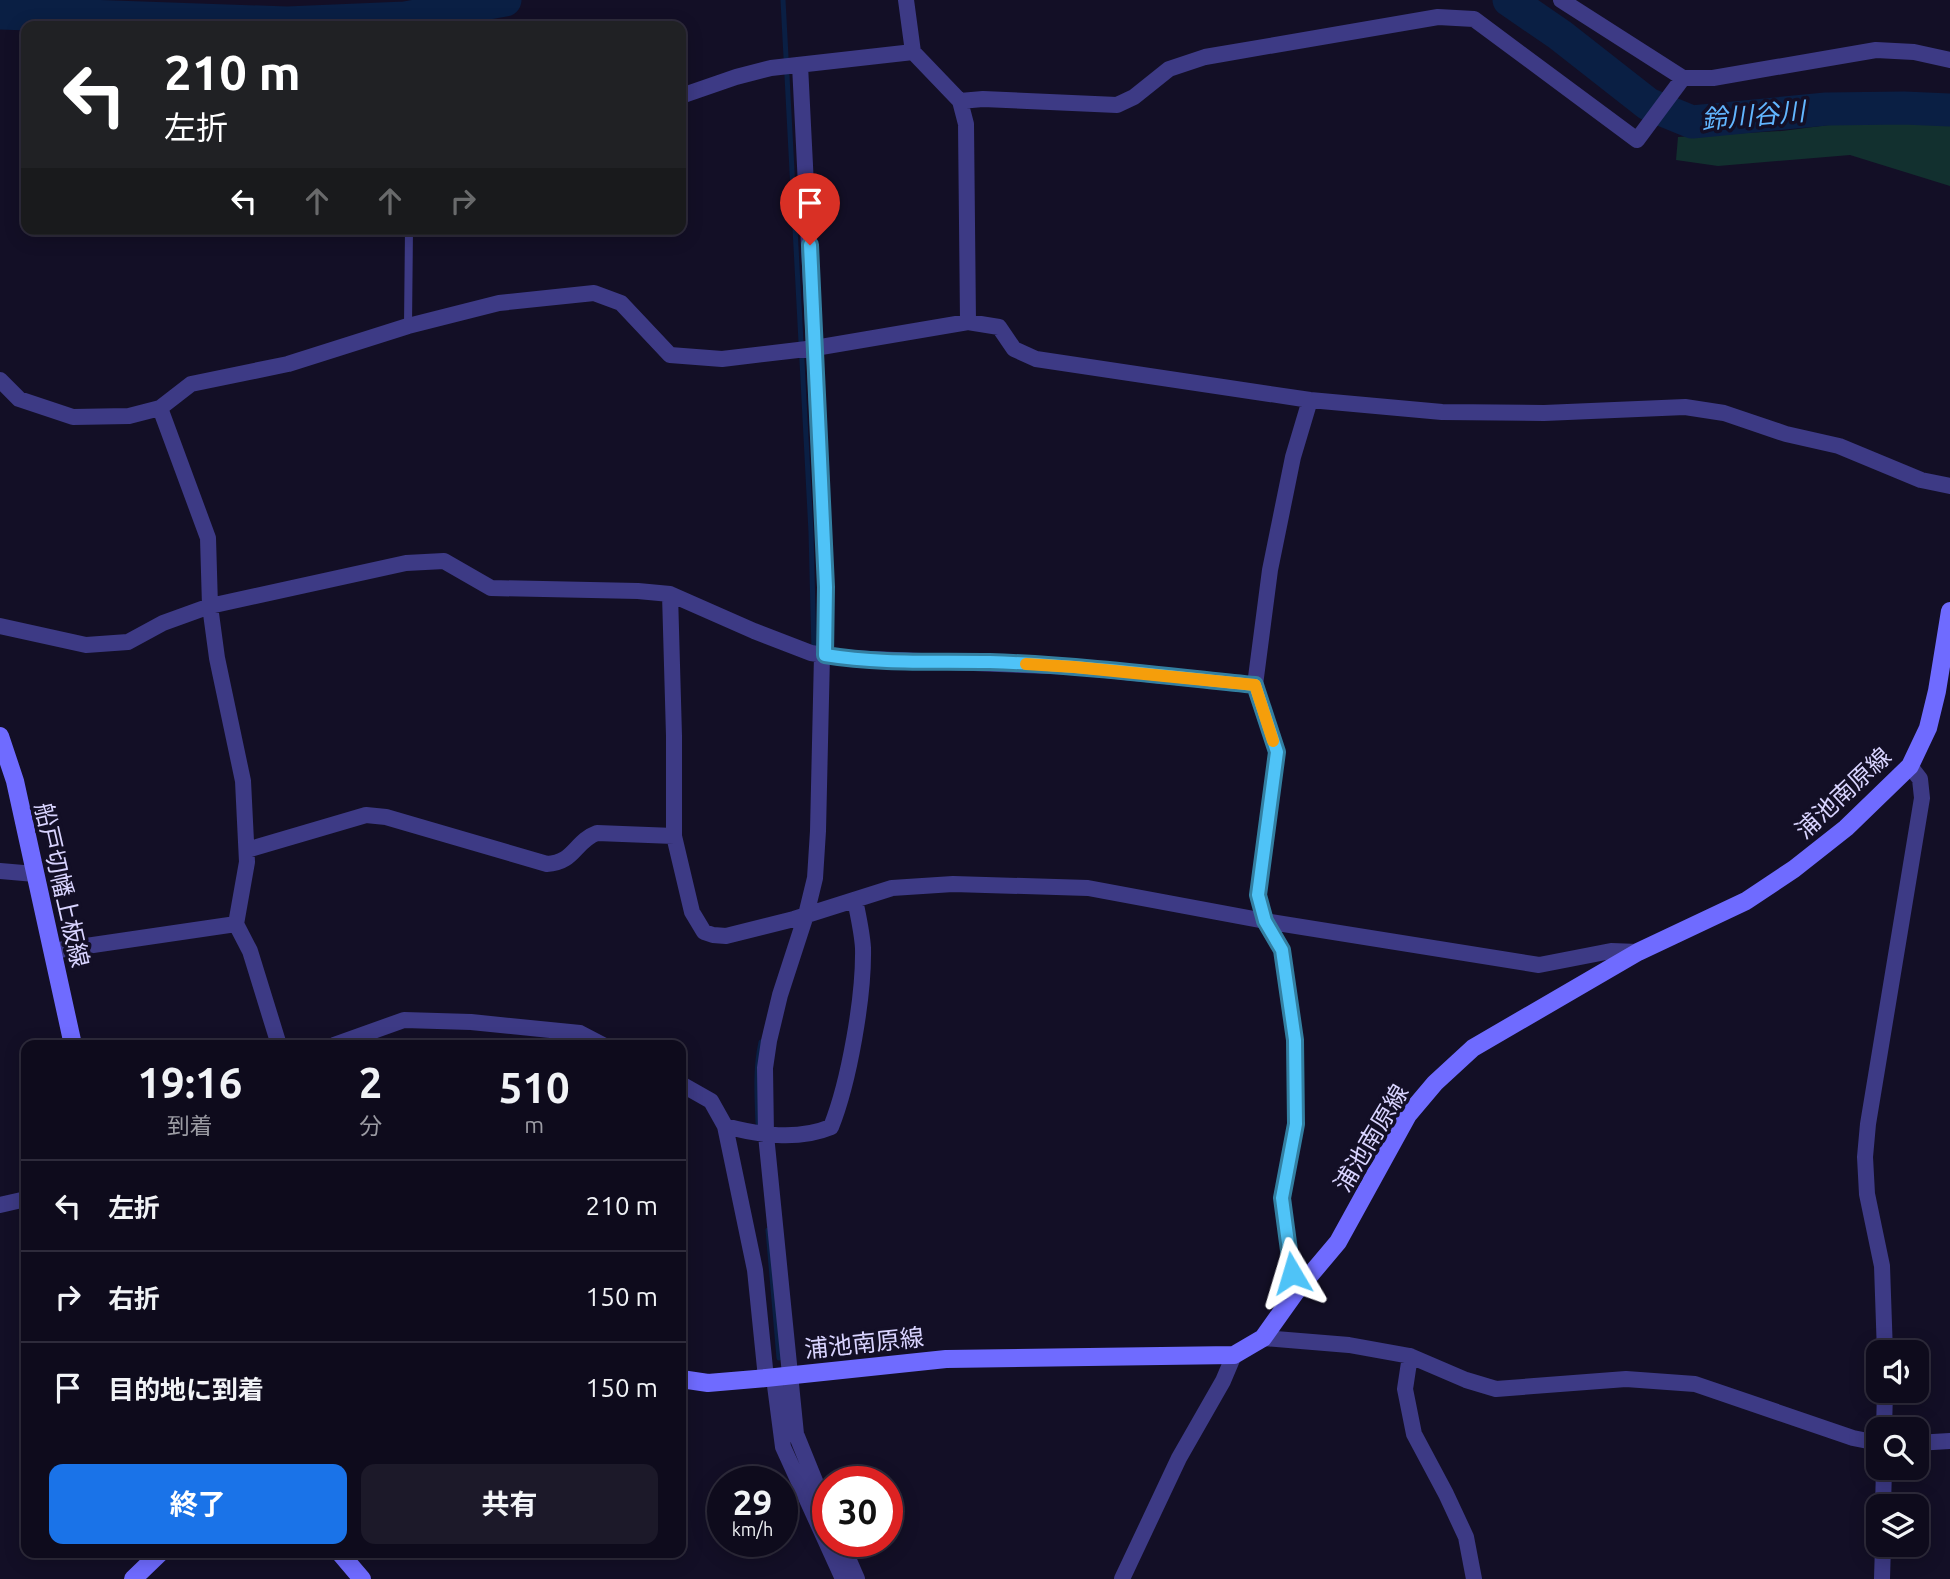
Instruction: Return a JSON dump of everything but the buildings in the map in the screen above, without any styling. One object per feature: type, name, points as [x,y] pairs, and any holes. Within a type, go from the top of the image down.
[{"type":"main road","name":"浦池南原線","points":[[686,1380],[708,1383],[946,1359],[1234,1355],[1263,1338],[1295,1293],[1338,1242],[1408,1115],[1435,1083],[1473,1048],[1638,953],[1746,901],[1794,869],[1846,828],[1910,766],[1943,691],[1950,611]]},
{"type":"main road","name":"船戸切幡上板線","points":[[0,736],[15,781],[72,1040]]},
{"type":"main road","points":[[133,1579],[155,1558]]},
{"type":"main road","points":[[344,1558],[362,1579]]},
{"type":"street","points":[[906,0],[912,52],[960,101],[966,124],[968,322]]},
{"type":"street","points":[[1561,0],[1677,84]]},
{"type":"street","points":[[960,101],[983,99],[1117,106],[1134,97],[1169,69],[1205,57],[1438,17],[1474,19],[1637,139],[1677,84],[1876,50],[1914,52],[1950,60]]},
{"type":"street","points":[[686,94],[736,77],[792,66],[912,52]]},
{"type":"street","points":[[792,66],[807,349],[826,587],[819,654],[818,831],[815,878],[801,917],[768,1041],[761,1134],[783,1447],[843,1579]]},
{"type":"street","points":[[0,380],[19,399],[73,416],[129,416],[160,408],[191,384],[288,364],[408,326],[499,303],[594,293],[621,303],[670,355],[722,359],[807,349],[968,322],[999,327],[1014,349],[1036,359],[1310,400],[1442,412],[1544,413],[1685,407],[1724,413],[1786,434],[1839,446],[1921,480],[1950,486]]},
{"type":"street","points":[[1295,1293],[1282,1198],[1296,1124],[1295,1040],[1282,950],[1265,921],[1258,895],[1277,752],[1255,685],[1270,570],[1293,457],[1310,400]]},
{"type":"street","points":[[160,408],[208,538],[210,606],[217,658],[243,781],[247,850],[236,924],[250,951],[277,1040]]},
{"type":"street","points":[[0,626],[86,645],[128,642],[163,623],[210,606],[406,562],[444,561],[491,588],[670,594],[819,654],[876,661],[990,662],[1074,667],[1255,685]]},
{"type":"street","points":[[670,594],[674,836],[692,912],[704,932],[713,936],[726,936],[801,917],[891,888],[953,884],[1088,888],[1265,921],[1539,965],[1611,951],[1638,953]]},
{"type":"street","points":[[1885,1340],[1882,1266],[1867,1194],[1866,1157],[1871,1110],[1922,798],[1920,779],[1910,766]]},
{"type":"street","points":[[247,850],[366,815],[386,817],[547,864],[565,861],[590,836],[597,833],[674,836]]},
{"type":"street","points":[[0,871],[35,874]]},
{"type":"street","points":[[725,1126],[761,1134],[814,1134],[831,1127],[841,1103],[860,989],[863,947],[855,900]]},
{"type":"street","points":[[52,951],[236,924]]},
{"type":"street","points":[[348,1040],[404,1020],[471,1022],[580,1033],[593,1040]]},
{"type":"street","points":[[686,1087],[711,1101],[725,1126],[777,1377],[812,1474]]},
{"type":"street","points":[[0,1205],[21,1200]]},
{"type":"street","points":[[1263,1338],[1349,1345],[1410,1356],[1466,1380],[1496,1389],[1626,1379],[1695,1384],[1866,1441]]},
{"type":"street","points":[[1122,1579],[1179,1458],[1223,1381],[1234,1355]]},
{"type":"street","points":[[1410,1356],[1405,1389],[1414,1434],[1466,1537],[1474,1579]]},
{"type":"street","points":[[1929,1442],[1950,1441]]},
{"type":"street","points":[[847,1557],[857,1579]]},
{"type":"street","points":[[1882,1579],[1883,1557]]},
{"type":"lane","points":[[408,326],[410,235]]},
{"type":"green space","points":[[1875,119],[1950,124],[1950,186],[1850,155],[1718,166],[1676,160],[1678,137],[1782,131]]},
{"type":"waterway","points":[[334,21],[405,18],[505,0]]},
{"type":"waterway","points":[[783,0],[811,532],[814,651]]},
{"type":"waterway","name":"鈴川谷川","points":[[1509,0],[1560,35],[1648,104],[1692,122],[1826,109],[1950,110]]},
{"type":"waterway","points":[[0,13],[230,21]]},
{"type":"waterway","points":[[758,1123],[757,1072],[761,1042]]},
{"type":"waterway","points":[[768,1230],[779,1358]]},
{"type":"slow traffic","points":[[1026,664],[1255,685],[1273,741]]},
{"type":"route","points":[[810,245],[826,587],[825,655],[876,661],[990,662],[1074,667],[1255,685],[1277,752],[1258,895],[1265,921],[1282,950],[1295,1040],[1296,1124],[1282,1198],[1292,1273]]}]
